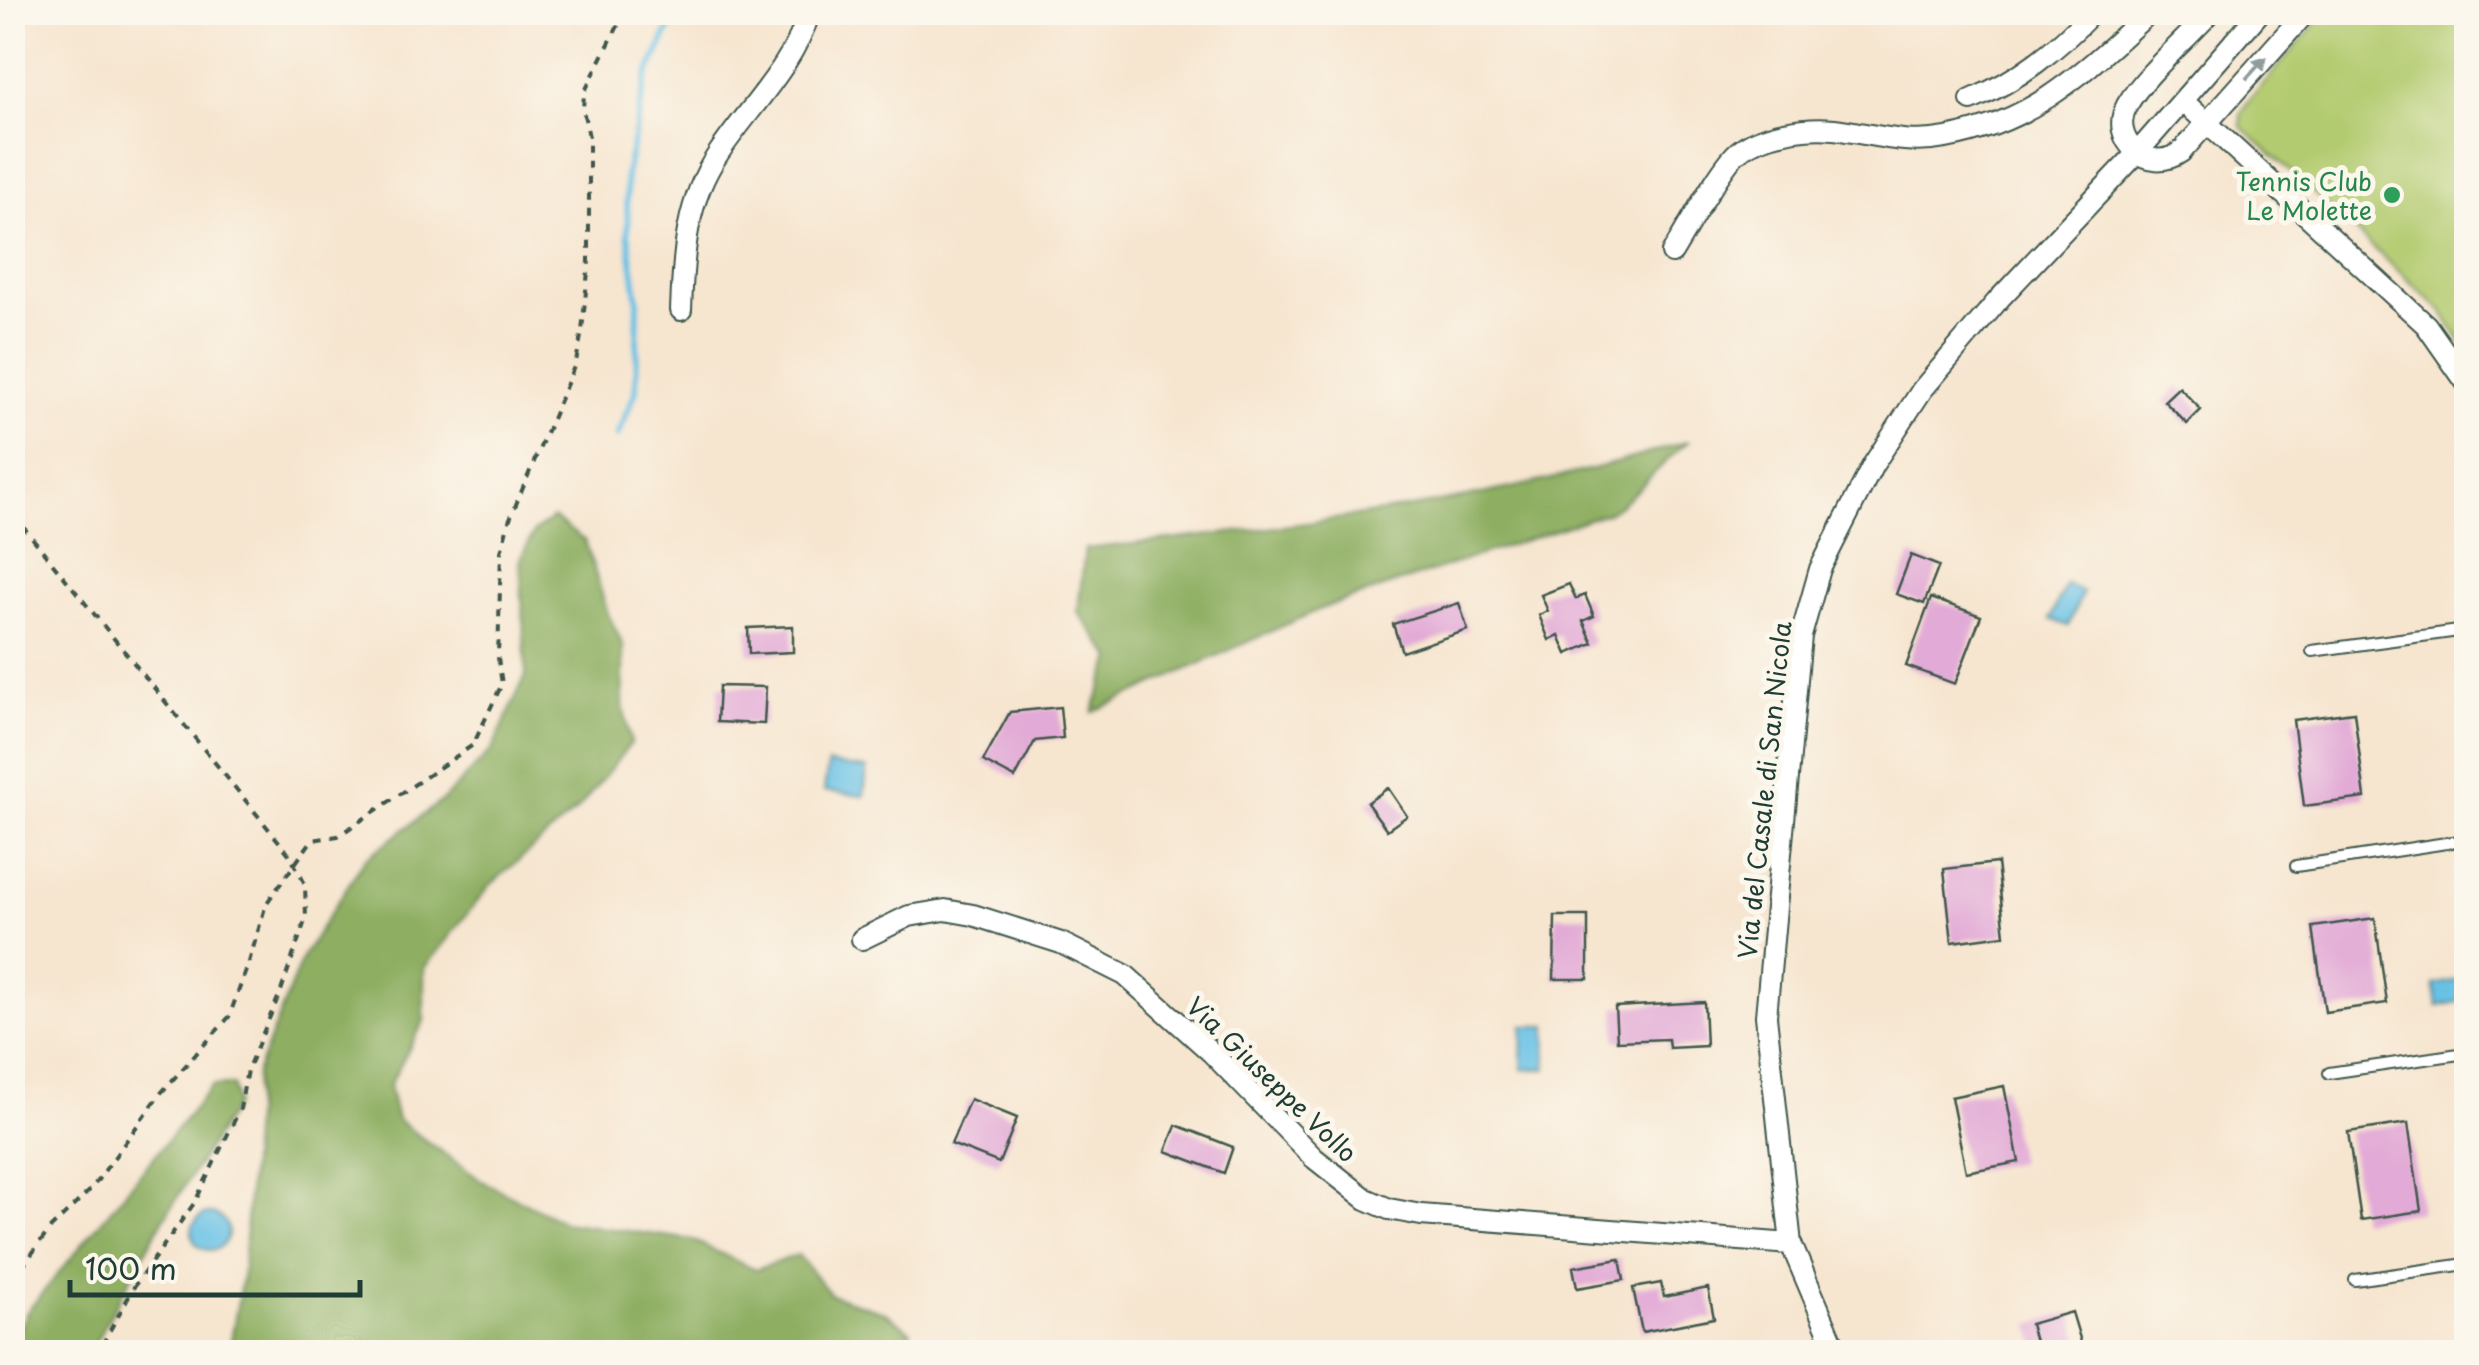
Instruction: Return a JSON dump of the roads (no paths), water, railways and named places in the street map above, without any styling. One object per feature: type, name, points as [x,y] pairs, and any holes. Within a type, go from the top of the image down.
[{"type":"street","points":[[681,310],[687,229],[703,180],[779,76],[810,12]]},
{"type":"street","points":[[1971,100],[2028,71],[2093,12]]},
{"type":"street","points":[[1672,253],[1737,152],[1755,142],[1810,129],[1915,142],[1988,127],[2060,92],[2150,12]]},
{"type":"street","points":[[2211,12],[2126,108],[2122,129],[2137,153],[2158,160],[2174,157],[2306,12]]},
{"type":"street","name":"Via del Casale di San Nicola","points":[[1837,1352],[1791,1244],[1766,1016],[1801,636],[1820,569],[1873,464],[1922,390],[2000,298],[2137,153],[2260,12]]},
{"type":"street","points":[[2182,101],[2426,325],[2466,382]]},
{"type":"street","name":"Via Giuseppe Vollo","points":[[862,939],[909,916],[954,911],[1061,943],[1126,975],[1211,1052],[1314,1158],[1366,1199],[1390,1210],[1420,1216],[1791,1244]]},
{"type":"lane","points":[[2312,652],[2466,630]]},
{"type":"lane","points":[[2296,866],[2466,840]]},
{"type":"lane","points":[[2330,1073],[2466,1052]]},
{"type":"lane","points":[[2355,1280],[2466,1264]]},
{"type":"water","points":[[2066,584],[2083,592],[2068,626],[2050,619]]},
{"type":"water","points":[[828,764],[867,769],[864,796],[824,791]]},
{"type":"water","points":[[2466,978],[2466,1000],[2438,1006],[2434,985]]},
{"type":"water","points":[[1523,1026],[1547,1026],[1546,1069],[1522,1069]]},
{"type":"water","points":[[210,1214],[223,1219],[228,1232],[223,1245],[210,1250],[197,1245],[192,1232],[197,1219]]},
{"type":"waterway","points":[[617,436],[636,391],[638,302],[628,233],[626,175],[647,76],[677,12]]},
{"type":"place","name":"Tennis Club Le Molette","points":[[2392,195]]}]
